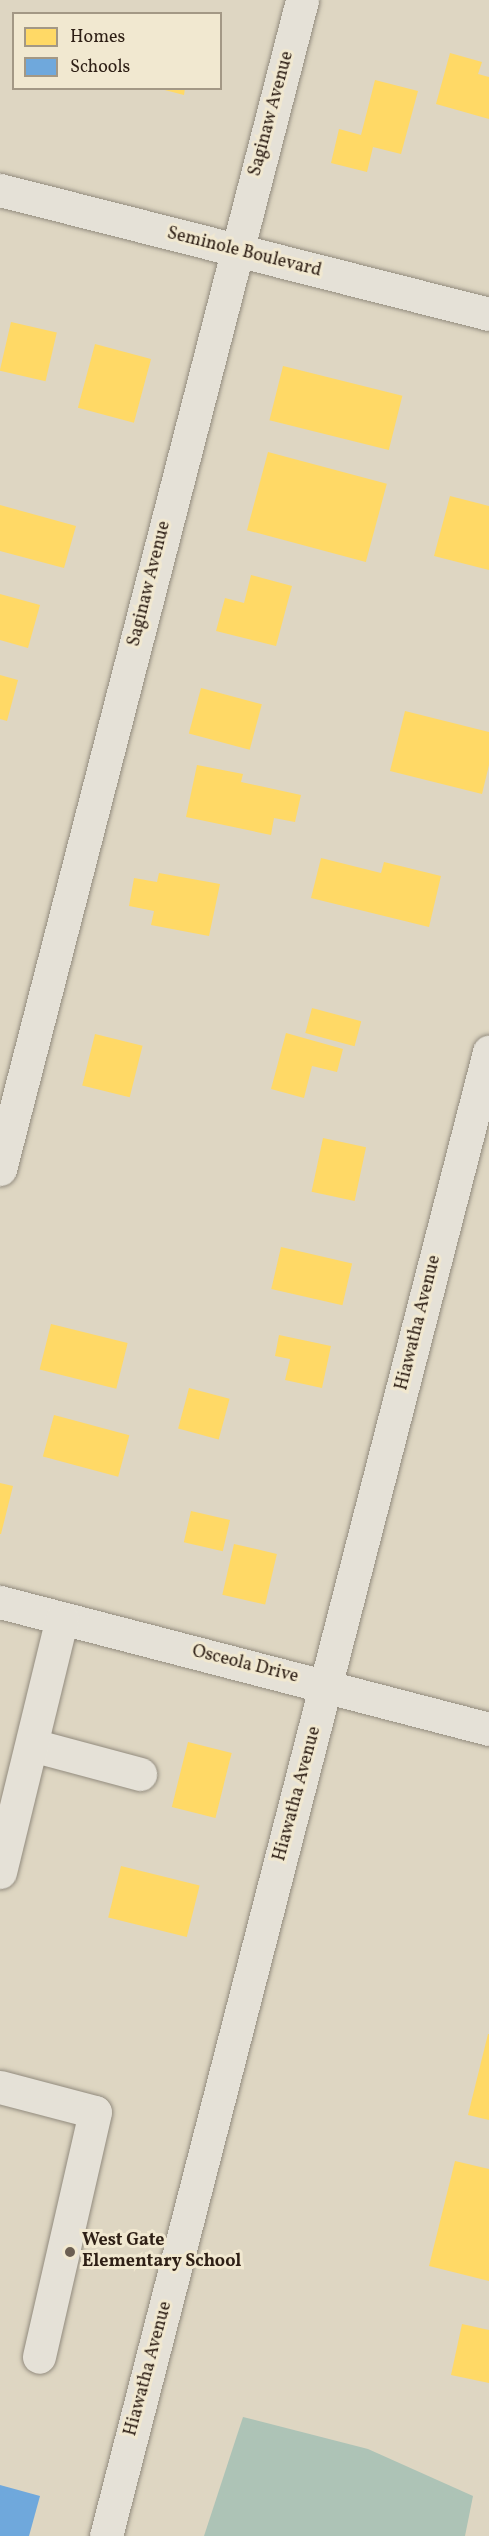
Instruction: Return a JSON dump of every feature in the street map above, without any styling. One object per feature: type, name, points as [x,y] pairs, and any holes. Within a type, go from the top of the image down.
[{"type":"street","name":"Saginaw Avenue","points":[[0,1169],[235,251],[302,0]]},
{"type":"street","name":"Seminole Boulevard","points":[[0,190],[489,315]]},
{"type":"street","name":"Hiawatha Avenue","points":[[106,2536],[489,1052]]},
{"type":"street","name":"Osceola Drive","points":[[0,1602],[489,1729]]},
{"type":"street","points":[[0,1872],[63,1618]]},
{"type":"street","points":[[32,1746],[140,1774]]},
{"type":"street","points":[[0,2087],[95,2112],[39,2357]]},
{"type":"shaded area","points":[[243,2417],[368,2449],[473,2496],[465,2536],[204,2536]]},
{"type":"building: Homes","points":[[450,53],[482,62],[478,74],[489,77],[489,119],[436,104]]},
{"type":"building: Homes","points":[[375,80],[418,91],[401,154],[373,147],[367,172],[331,163],[339,129],[361,135]]},
{"type":"building: Homes","points":[[165,90],[185,90],[184,95]]},
{"type":"building: Homes","points":[[11,322],[57,333],[46,381],[0,371]]},
{"type":"building: Homes","points":[[95,344],[151,359],[134,423],[78,408]]},
{"type":"building: Homes","points":[[283,366],[402,396],[389,450],[269,420]]},
{"type":"building: Homes","points":[[268,452],[387,484],[366,562],[247,530]]},
{"type":"building: Homes","points":[[450,496],[489,506],[489,570],[434,556]]},
{"type":"building: Homes","points":[[0,505],[76,526],[64,568],[0,551]]},
{"type":"building: Homes","points":[[251,575],[292,586],[276,646],[216,631],[225,598],[244,603]]},
{"type":"building: Homes","points":[[0,594],[40,605],[28,648],[0,640]]},
{"type":"building: Homes","points":[[0,675],[18,680],[7,721],[0,719]]},
{"type":"building: Homes","points":[[201,688],[262,704],[250,750],[189,733]]},
{"type":"building: Homes","points":[[405,711],[489,732],[489,765],[482,794],[390,771]]},
{"type":"building: Homes","points":[[197,765],[243,774],[241,782],[301,795],[295,822],[274,818],[271,835],[186,817]]},
{"type":"building: Homes","points":[[321,858],[381,873],[384,862],[441,876],[429,927],[311,898]]},
{"type":"building: Homes","points":[[159,873],[220,884],[209,936],[151,925],[154,911],[129,906],[134,878],[157,882]]},
{"type":"building: Homes","points":[[312,1008],[361,1021],[355,1046],[305,1033]]},
{"type":"building: Homes","points":[[286,1033],[343,1049],[337,1072],[312,1066],[304,1098],[271,1089]]},
{"type":"building: Homes","points":[[95,1034],[143,1046],[130,1097],[82,1085]]},
{"type":"building: Homes","points":[[323,1138],[366,1147],[355,1201],[312,1192]]},
{"type":"building: Homes","points":[[281,1247],[352,1263],[342,1305],[271,1289]]},
{"type":"building: Homes","points":[[51,1324],[128,1343],[116,1389],[40,1370]]},
{"type":"building: Homes","points":[[279,1335],[331,1346],[322,1388],[285,1380],[290,1359],[275,1356]]},
{"type":"building: Homes","points":[[189,1388],[230,1399],[219,1439],[178,1429]]},
{"type":"building: Homes","points":[[54,1415],[129,1435],[118,1477],[43,1457]]},
{"type":"building: Homes","points":[[0,1483],[13,1486],[1,1534],[0,1534]]},
{"type":"building: Homes","points":[[191,1511],[230,1520],[223,1551],[184,1542]]},
{"type":"building: Homes","points":[[234,1544],[277,1554],[265,1605],[222,1595]]},
{"type":"building: Homes","points":[[188,1742],[232,1753],[215,1818],[172,1807]]},
{"type":"building: Homes","points":[[121,1866],[200,1886],[187,1937],[108,1917]]},
{"type":"building: Homes","points":[[489,2034],[489,2120],[468,2115]]},
{"type":"building: Homes","points":[[455,2161],[489,2169],[489,2281],[429,2266]]},
{"type":"building: Homes","points":[[462,2324],[489,2330],[489,2383],[451,2375]]},
{"type":"building: Schools","points":[[0,2485],[40,2496],[29,2536],[0,2536]]},
{"type":"place","name":"West Gate Elementary School","points":[[70,2252]]}]
